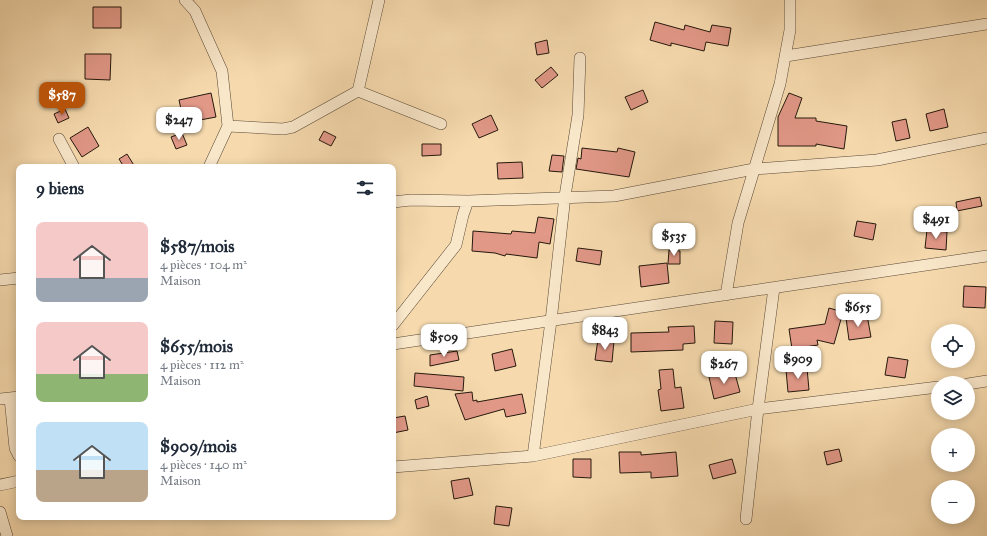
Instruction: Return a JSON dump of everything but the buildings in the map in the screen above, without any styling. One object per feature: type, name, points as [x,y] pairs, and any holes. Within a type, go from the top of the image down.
[{"type":"street","points":[[185,0],[195,11],[222,71],[228,126],[210,164]]},
{"type":"street","points":[[228,126],[283,129],[293,127],[358,91],[379,0]]},
{"type":"street","points":[[726,295],[738,223],[780,84],[790,30],[790,0]]},
{"type":"street","points":[[786,56],[987,24]]},
{"type":"street","points":[[533,456],[551,321],[565,196],[578,115],[580,58]]},
{"type":"street","points":[[358,91],[441,124]]},
{"type":"street","points":[[396,202],[411,200],[468,201],[565,196],[614,196],[754,169],[877,160],[987,138]]},
{"type":"street","points":[[59,139],[72,164]]},
{"type":"street","points":[[396,321],[456,245],[468,201]]},
{"type":"street","points":[[396,344],[987,256]]},
{"type":"street","points":[[0,280],[16,278]]},
{"type":"street","points":[[746,519],[758,409],[774,288]]},
{"type":"street","points":[[975,383],[987,381]]},
{"type":"street","points":[[396,467],[533,456],[758,409],[931,388]]},
{"type":"street","points":[[10,398],[16,450]]},
{"type":"street","points":[[0,486],[16,483]]},
{"type":"street","points":[[0,512],[7,536]]}]
